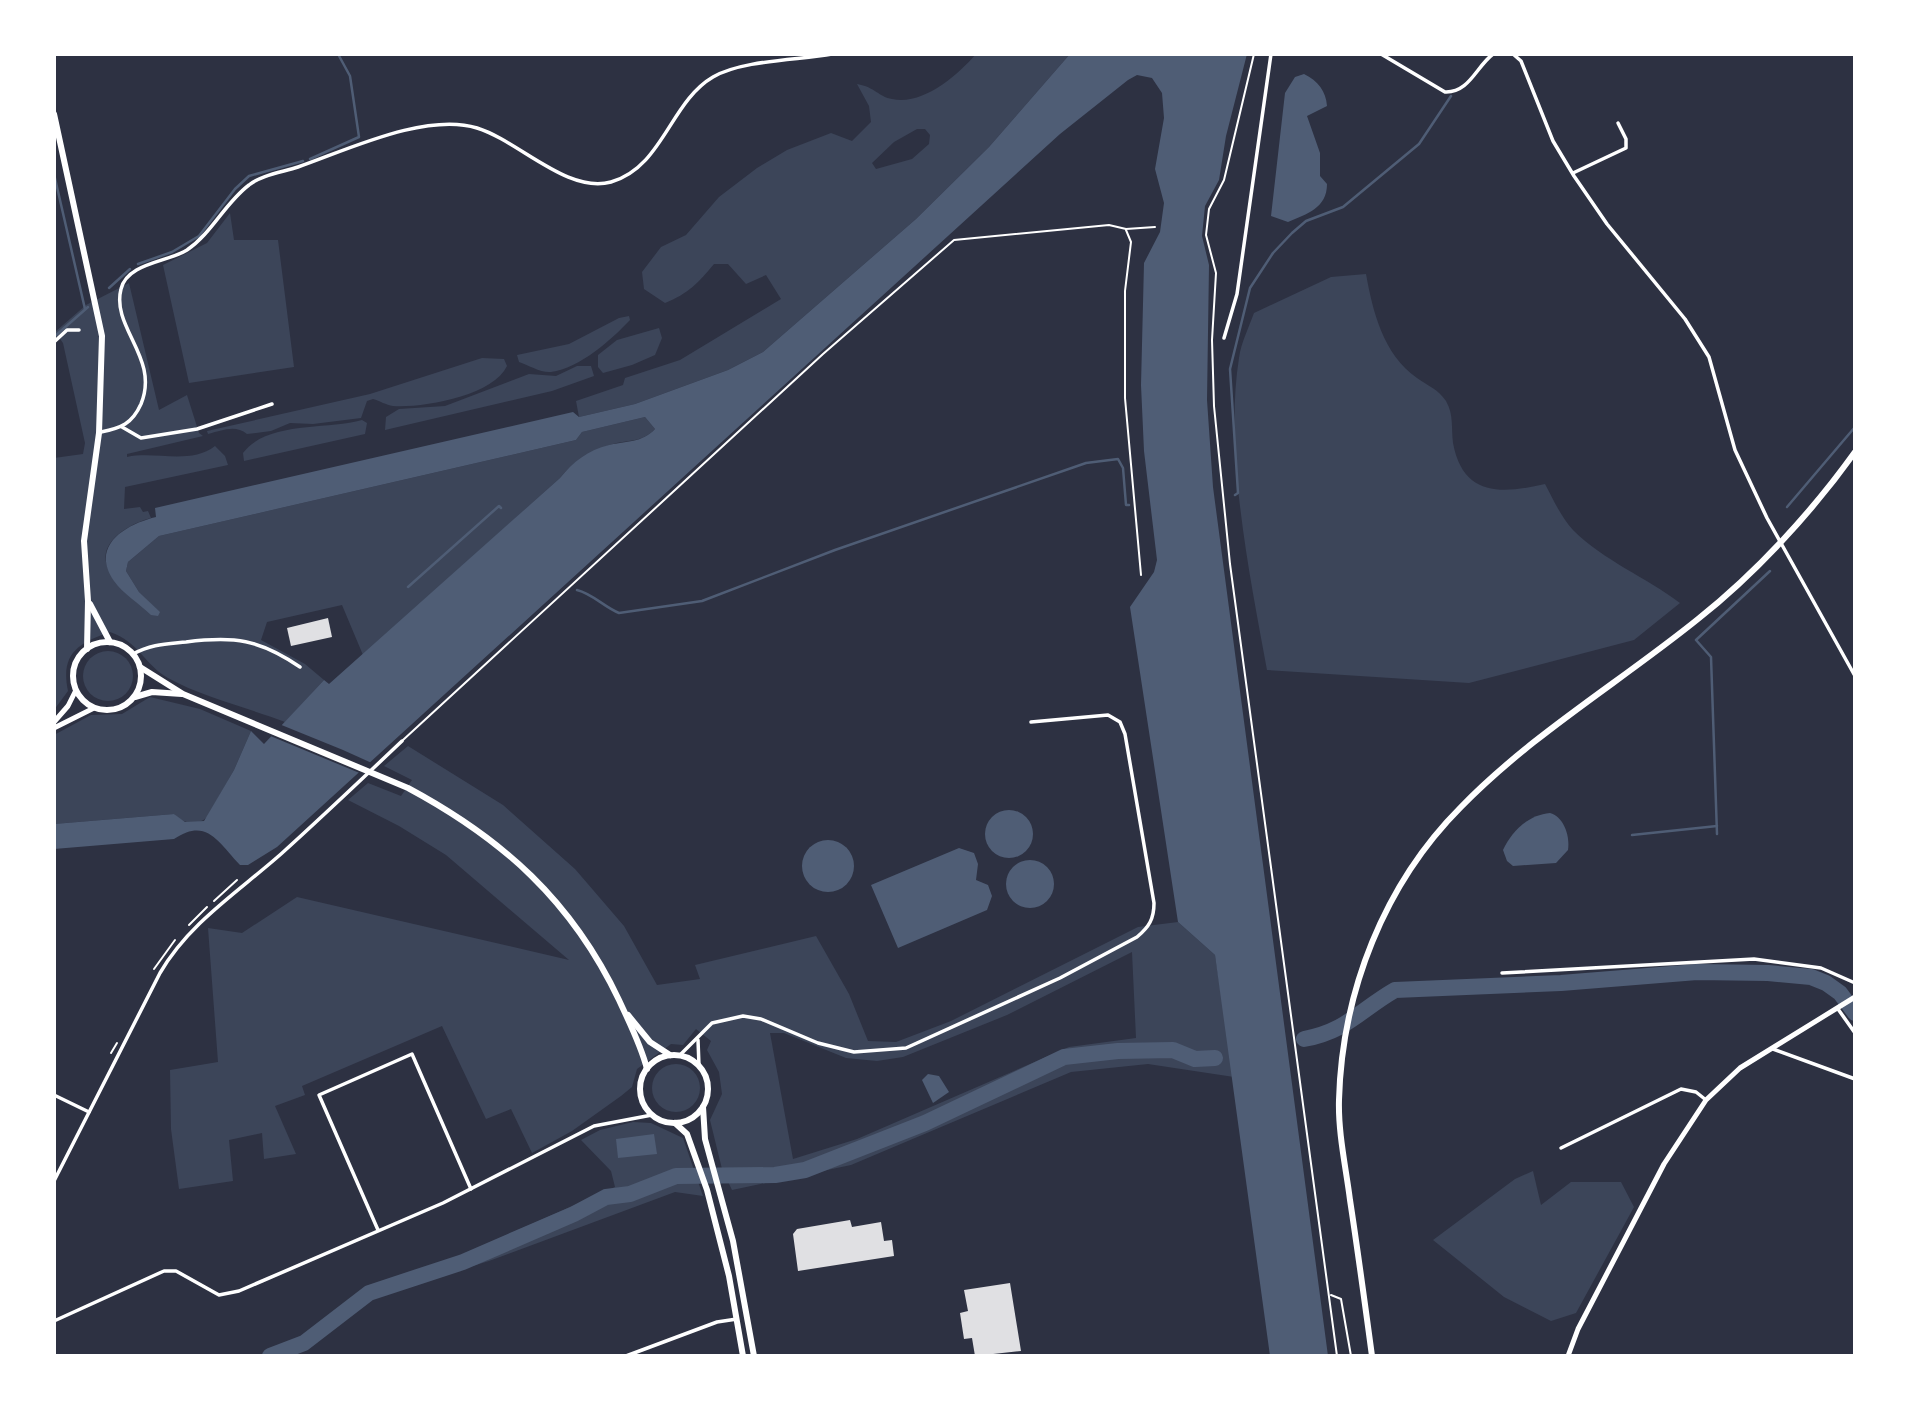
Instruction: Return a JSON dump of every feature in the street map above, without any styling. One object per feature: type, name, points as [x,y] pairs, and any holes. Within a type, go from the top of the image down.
[{"type":"main road","points":[[54,114],[102,336],[99,433],[84,541],[88,601],[87,649],[73,672],[76,690],[94,708]]},
{"type":"main road","points":[[1373,1356],[1339,1102],[1344,1046],[1352,1005],[1360,972],[1384,915],[1418,858],[1461,807],[1520,755],[1700,617],[1794,526],[1855,452]]},
{"type":"main road","points":[[54,728],[94,708],[112,710],[129,704],[135,697],[142,677],[133,654],[110,642],[88,601]]},
{"type":"main road","points":[[87,649],[110,642]]},
{"type":"main road","points":[[140,667],[183,694],[238,714],[408,788],[481,832],[547,889],[593,949],[623,1008],[647,1069]]},
{"type":"main road","points":[[54,722],[68,706],[76,690]]},
{"type":"main road","points":[[135,697],[152,692],[183,694]]},
{"type":"main road","points":[[1567,1356],[1578,1329],[1664,1164],[1706,1100],[1740,1068],[1855,997]]},
{"type":"main road","points":[[623,1008],[650,1042],[670,1055]]},
{"type":"main road","points":[[743,1356],[738,1318],[701,1168],[687,1134],[675,1123],[652,1115],[644,1105],[640,1092],[647,1069],[661,1058],[670,1055],[679,1056],[699,1066],[708,1086],[703,1107],[705,1139],[739,1265],[754,1356]]},
{"type":"main road","points":[[675,1123],[691,1119],[703,1107]]},
{"type":"street","points":[[99,433],[122,428],[132,421],[145,394],[146,377],[141,354],[118,307],[121,285],[131,274],[185,251],[202,238],[251,183],[405,130],[454,125],[474,127],[496,135],[584,185],[611,182],[630,173],[645,161],[686,105],[713,77],[729,70],[832,54]]},
{"type":"street","points":[[1224,338],[1237,294],[1271,54]]},
{"type":"street","points":[[1381,54],[1445,92],[1452,92],[1460,90],[1493,54]]},
{"type":"street","points":[[1513,54],[1521,61],[1553,141],[1573,173],[1607,224],[1685,319],[1709,356],[1735,450],[1767,518],[1855,676]]},
{"type":"street","points":[[1573,173],[1626,148],[1626,139],[1618,123]]},
{"type":"street","points":[[54,341],[66,330],[79,330]]},
{"type":"street","points":[[122,428],[141,438],[197,429],[272,404]]},
{"type":"street","points":[[133,654],[159,643],[212,637],[251,642],[277,651],[300,667]]},
{"type":"street","points":[[679,1056],[712,1023],[743,1016],[761,1019],[818,1043],[854,1052],[905,1048],[1060,978],[1147,928],[1154,916],[1154,903],[1125,734],[1120,722],[1108,715],[1031,722]]},
{"type":"street","points":[[54,1181],[167,961],[198,924],[402,741]]},
{"type":"street","points":[[1502,973],[1754,959],[1821,968],[1855,983]]},
{"type":"street","points":[[1840,1007],[1855,1033]]},
{"type":"street","points":[[698,1038],[699,1066]]},
{"type":"street","points":[[1773,1049],[1855,1079]]},
{"type":"street","points":[[378,1230],[319,1095],[400,1059],[412,1054],[471,1189]]},
{"type":"street","points":[[1561,1148],[1681,1089],[1696,1092],[1706,1100]]},
{"type":"street","points":[[54,1095],[89,1112]]},
{"type":"street","points":[[54,1321],[164,1271],[176,1271],[219,1295],[239,1291],[471,1189],[594,1126],[652,1115]]},
{"type":"street","points":[[626,1356],[718,1322],[738,1318]]},
{"type":"lane","points":[[402,741],[823,354],[954,240],[1109,225],[1126,229],[1155,227]]},
{"type":"lane","points":[[1126,229],[1131,242],[1125,291],[1125,398],[1141,575]]},
{"type":"lane","points":[[237,880],[242,885]]},
{"type":"path","points":[[1254,54],[1224,180],[1209,209],[1206,234],[1216,272],[1212,340],[1214,398],[1230,564],[1337,1356]]},
{"type":"path","points":[[1329,1295],[1341,1299],[1351,1356]]},
{"type":"shaded area","points":[[976,54],[1070,54],[989,147],[916,219],[763,352],[728,370],[635,404],[579,417],[576,401],[623,385],[625,378],[680,360],[781,299],[766,275],[746,284],[728,264],[714,264],[692,287],[665,303],[644,289],[642,272],[661,247],[686,235],[719,197],[757,168],[787,150],[831,133],[852,141],[871,122],[869,106],[857,84],[892,99],[915,98],[949,80]],"holes":[[[917,129],[925,129],[930,135],[929,144],[912,159],[876,169],[872,163],[894,142]]]},
{"type":"shaded area","points":[[1070,54],[1247,54],[1226,136],[1219,180],[1205,206],[1202,236],[1209,265],[1207,400],[1213,487],[1328,1356],[1270,1356],[1215,955],[1178,922],[1130,607],[1154,572],[1157,560],[1144,451],[1141,385],[1144,263],[1160,232],[1164,203],[1155,169],[1164,118],[1162,93],[1152,78],[1137,75],[1128,80],[1060,134],[277,847],[248,865],[240,865],[218,841],[204,831],[185,833],[174,839],[54,849],[54,824],[174,814],[185,822],[204,821],[234,770],[251,731],[264,744],[324,680],[329,684],[582,457],[601,447],[639,439],[655,429],[645,417],[582,432],[576,440],[159,536],[128,562],[126,571],[139,592],[160,612],[158,616],[151,615],[122,590],[107,568],[109,547],[123,531],[156,517],[155,508],[573,412],[579,417],[635,404],[728,370],[763,352],[916,219],[989,147]]},
{"type":"shaded area","points":[[1304,74],[1320,87],[1325,96],[1327,106],[1307,116],[1320,153],[1320,176],[1327,184],[1324,199],[1315,209],[1288,222],[1271,216],[1285,93],[1295,77]]},
{"type":"shaded area","points":[[230,213],[234,240],[278,240],[294,367],[189,383],[163,265],[207,243]]},
{"type":"shaded area","points":[[1366,274],[1376,317],[1388,345],[1405,368],[1443,397],[1449,406],[1453,443],[1458,461],[1466,474],[1487,488],[1500,490],[1545,484],[1565,519],[1585,541],[1680,603],[1634,640],[1469,683],[1267,670],[1247,555],[1237,474],[1235,395],[1240,352],[1254,313],[1331,277]]},
{"type":"shaded area","points":[[129,283],[159,410],[187,395],[199,433],[203,436],[127,454],[127,457],[195,455],[215,446],[225,456],[228,465],[125,487],[124,509],[140,507],[143,512],[148,511],[151,518],[134,524],[117,536],[106,551],[106,560],[112,575],[159,612],[139,592],[126,571],[128,562],[159,536],[576,440],[582,432],[645,417],[655,429],[644,437],[600,449],[575,463],[363,655],[342,605],[267,622],[261,640],[305,664],[324,680],[285,722],[181,685],[160,672],[128,641],[110,632],[74,651],[67,667],[68,691],[54,710],[54,458],[83,454],[85,443],[63,343],[55,332],[86,305]]},
{"type":"shaded area","points":[[629,316],[630,320],[614,336],[573,365],[547,372],[519,362],[517,355],[569,344],[619,318]]},
{"type":"shaded area","points":[[659,328],[662,338],[655,355],[603,373],[598,367],[598,355],[617,340]]},
{"type":"shaded area","points":[[482,358],[504,359],[507,366],[488,385],[456,398],[406,406],[390,405],[373,399],[367,401],[361,418],[313,424],[290,423],[271,431],[247,434],[238,429],[208,434],[207,431],[370,394]]},
{"type":"shaded area","points":[[577,366],[591,366],[594,376],[552,391],[385,430],[386,417],[399,409],[445,406],[529,374],[556,376]]},
{"type":"shaded area","points":[[362,420],[367,423],[365,434],[244,461],[243,453],[267,436],[298,428]]},
{"type":"shaded area","points":[[98,652],[118,652],[132,666],[132,686],[118,700],[98,700],[84,686],[84,666]]},
{"type":"shaded area","points":[[150,697],[200,709],[251,731],[234,770],[207,817],[194,823],[185,822],[174,814],[54,824],[54,735],[91,715],[122,714]]},
{"type":"shaded area","points":[[408,746],[503,805],[575,869],[624,926],[657,985],[700,979],[695,965],[816,936],[849,994],[868,1041],[896,1042],[951,1021],[1138,927],[1178,922],[1215,955],[1234,1077],[1148,1064],[1071,1072],[851,1165],[732,1190],[722,1169],[710,1120],[722,1094],[719,1072],[707,1050],[711,1041],[696,1029],[683,1045],[671,1044],[637,1069],[632,1087],[621,1096],[572,1131],[532,1153],[511,1109],[486,1119],[442,1026],[302,1086],[305,1095],[275,1106],[296,1154],[264,1159],[262,1133],[229,1140],[233,1181],[179,1189],[171,1129],[170,1070],[218,1062],[208,928],[242,933],[297,897],[569,960],[446,855],[399,826],[348,800],[368,783],[401,796],[412,780],[384,766]],"holes":[[[1132,952],[1136,1038],[1069,1047],[857,1139],[793,1159],[770,1033],[784,1033],[846,1058],[877,1061],[903,1057],[1007,1015]]]},
{"type":"shaded area","points":[[1009,810],[1026,817],[1033,834],[1026,851],[1009,858],[992,851],[985,834],[992,817]]},
{"type":"shaded area","points":[[1550,813],[1559,818],[1565,828],[1568,850],[1556,863],[1513,866],[1507,861],[1503,850],[1511,836],[1528,821]]},
{"type":"shaded area","points":[[828,840],[847,847],[854,866],[847,885],[828,892],[809,885],[802,866],[809,847]]},
{"type":"shaded area","points":[[959,848],[974,853],[978,864],[976,880],[988,885],[992,896],[987,910],[898,948],[871,885]]},
{"type":"shaded area","points":[[1030,860],[1047,867],[1054,884],[1047,901],[1030,908],[1013,901],[1006,884],[1013,867]]},
{"type":"shaded area","points":[[676,1064],[693,1071],[700,1088],[693,1105],[676,1112],[659,1105],[652,1088],[659,1071]]},
{"type":"shaded area","points":[[928,1074],[939,1076],[949,1092],[933,1103],[922,1080]]},
{"type":"shaded area","points":[[633,1122],[651,1123],[683,1138],[703,1196],[675,1192],[489,1261],[430,1279],[427,1267],[455,1258],[615,1187],[611,1171],[581,1140],[600,1130]]},
{"type":"shaded area","points":[[654,1134],[657,1154],[618,1158],[616,1139]]},
{"type":"shaded area","points":[[1533,1171],[1541,1205],[1571,1182],[1621,1182],[1634,1207],[1576,1313],[1551,1321],[1504,1297],[1433,1240],[1515,1179]]},
{"type":"pier","points":[[279,724],[374,764],[362,774],[268,735]]},
{"type":"building","points":[[328,618],[332,637],[291,646],[287,628]]},
{"type":"building","points":[[850,1220],[852,1227],[881,1222],[884,1241],[892,1240],[894,1256],[798,1271],[793,1234],[797,1229]]},
{"type":"building","points":[[1010,1283],[1021,1351],[975,1356],[972,1338],[964,1339],[960,1313],[968,1311],[964,1290]]},
{"type":"waterway","points":[[310,159],[359,137],[350,76],[338,54]]},
{"type":"waterway","points":[[1235,495],[1238,493],[1230,369],[1250,288],[1273,253],[1306,221],[1343,207],[1419,144],[1451,96]]},
{"type":"waterway","points":[[138,264],[172,252],[199,236],[235,189],[249,176],[303,161]]},
{"type":"waterway","points":[[54,174],[85,309]]},
{"type":"waterway","points":[[109,288],[130,269]]},
{"type":"waterway","points":[[54,337],[88,307]]},
{"type":"waterway","points":[[1787,507],[1855,427]]},
{"type":"waterway","points":[[577,590],[619,613],[702,601],[835,550],[1086,463],[1118,459],[1123,468],[1126,505],[1129,505]]},
{"type":"waterway","points":[[408,587],[499,506],[501,508]]},
{"type":"waterway","points":[[1717,834],[1711,657],[1696,640],[1770,571]]},
{"type":"waterway","points":[[1632,835],[1717,826]]},
{"type":"waterway","points":[[1304,1039],[1331,1031],[1395,990],[1561,983],[1697,972],[1768,973],[1811,977],[1840,993],[1855,1013]]},
{"type":"waterway","points":[[270,1356],[304,1343],[369,1293],[463,1262],[574,1214],[606,1197],[630,1194],[676,1176],[775,1175],[805,1170],[925,1123],[1064,1057],[1118,1051],[1173,1050],[1195,1059],[1215,1058]]}]
